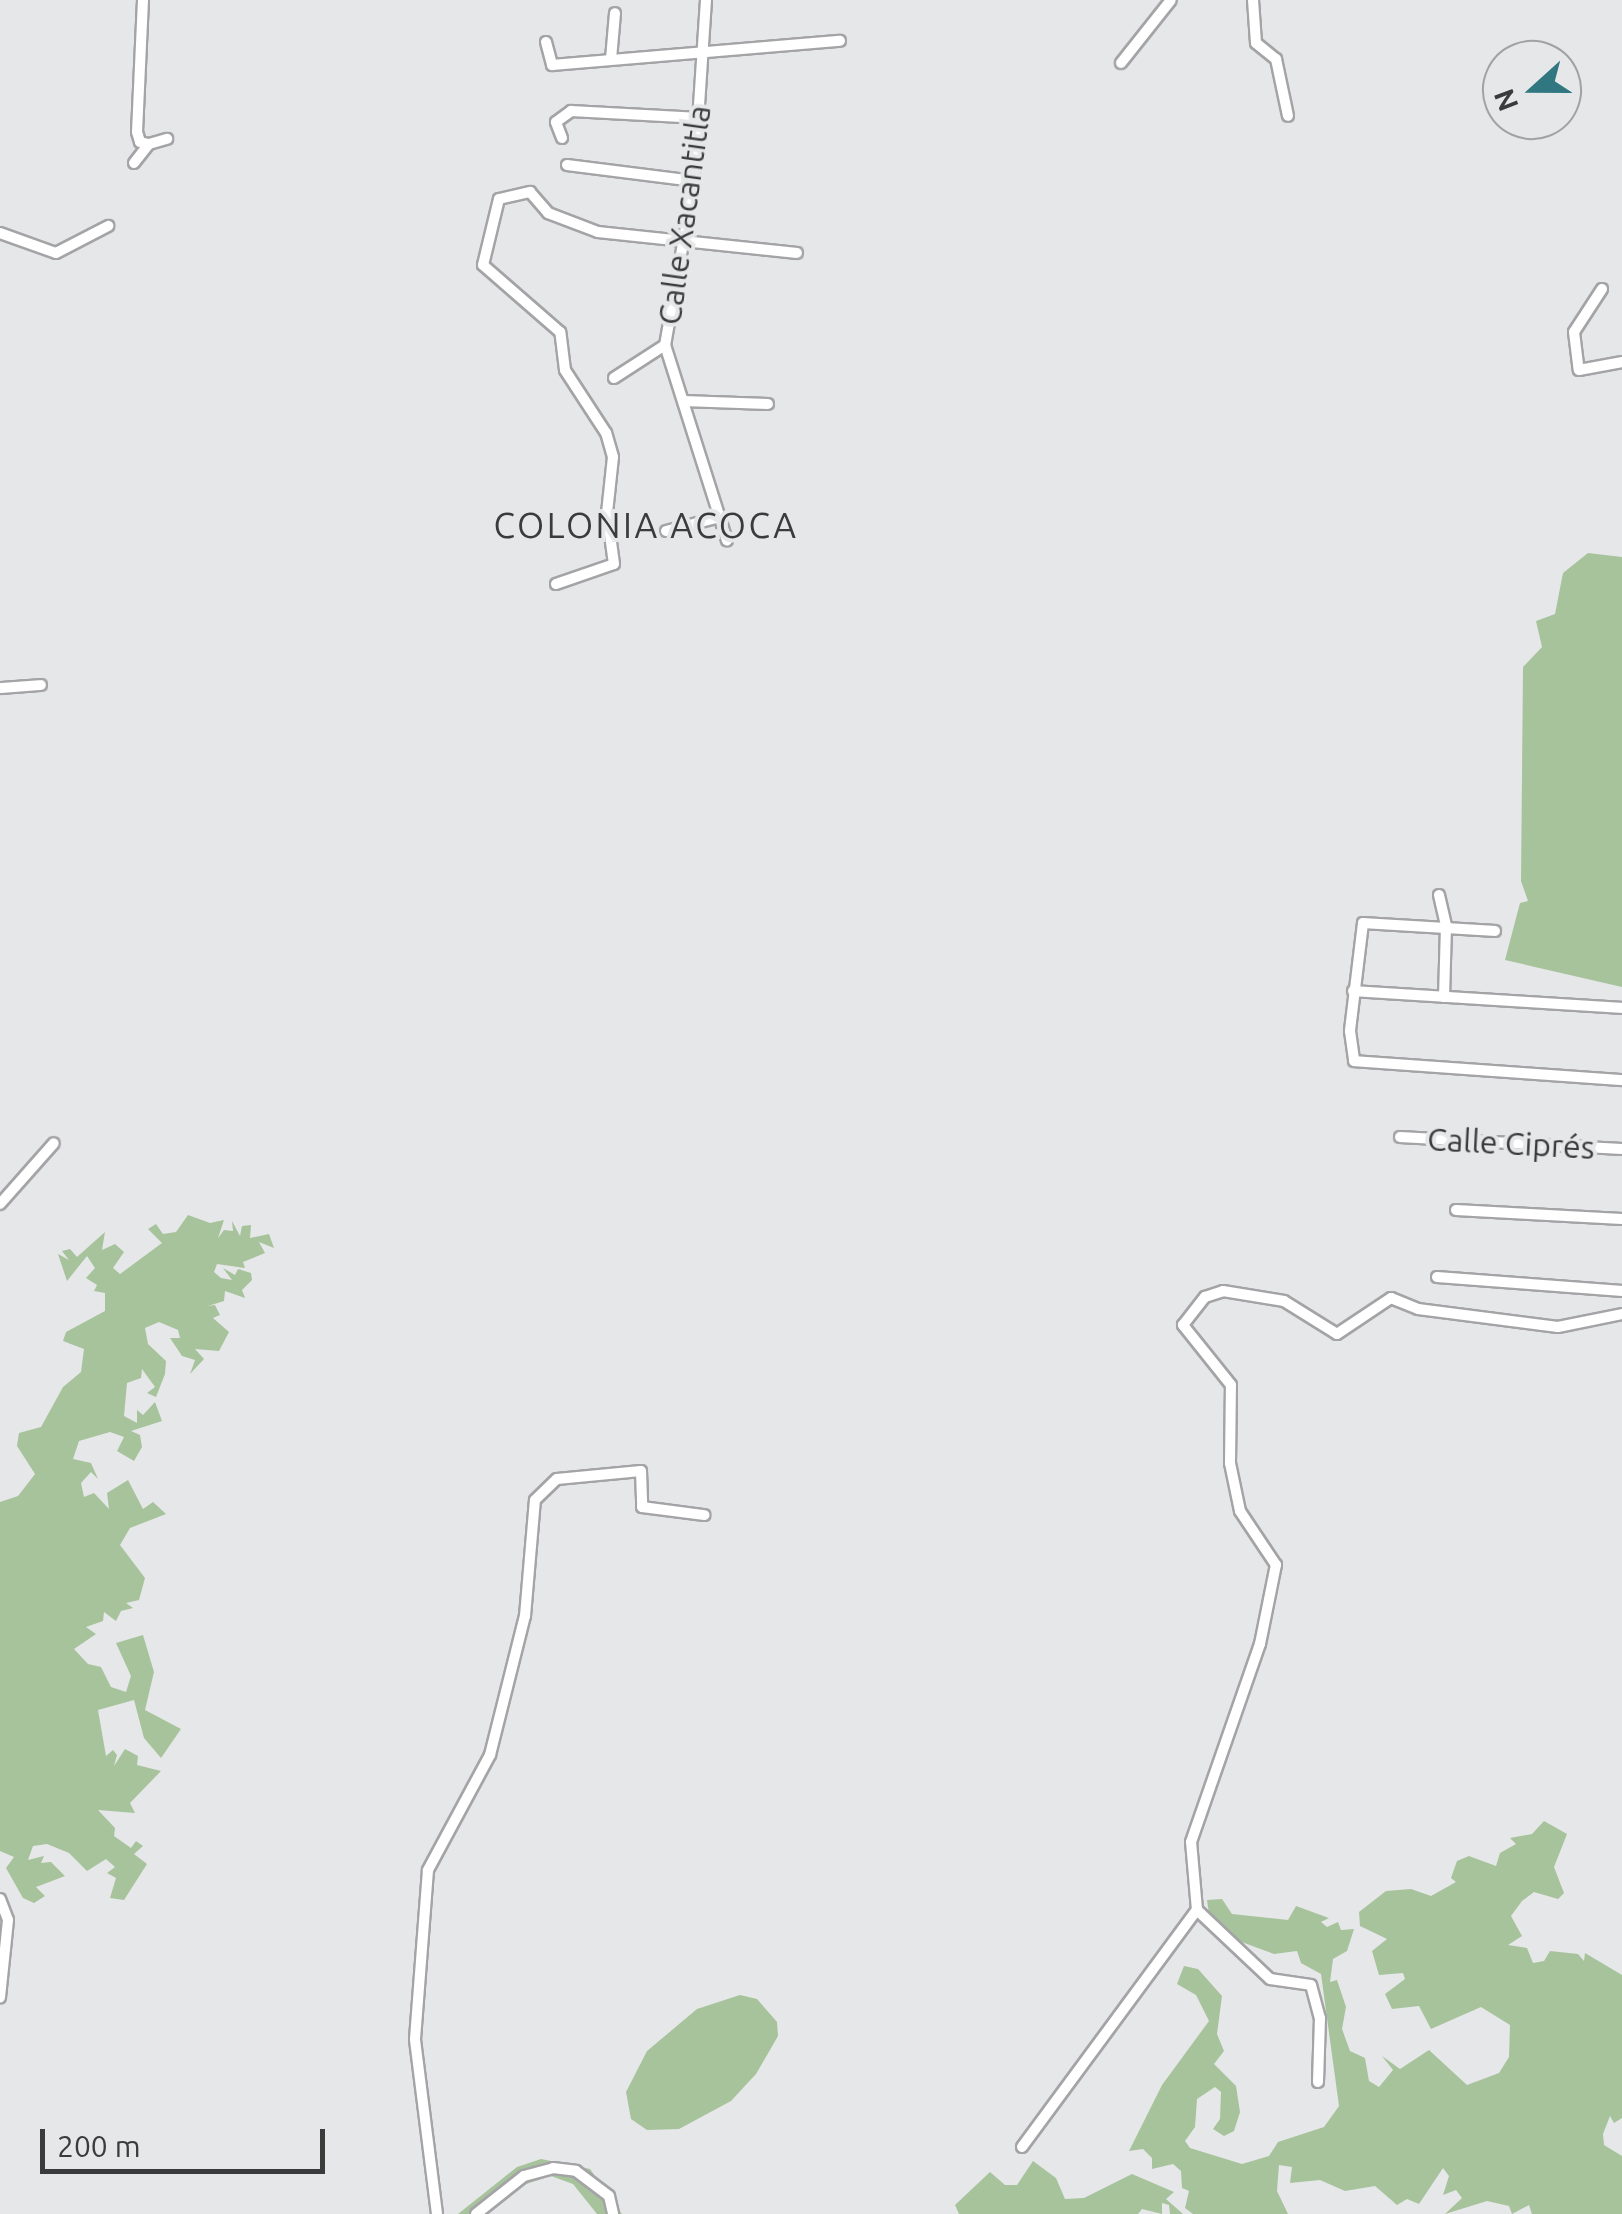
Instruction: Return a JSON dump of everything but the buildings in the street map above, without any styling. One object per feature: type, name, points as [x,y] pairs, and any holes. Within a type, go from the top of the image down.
[{"type":"street","points":[[143,0],[137,132],[140,142],[167,139]]},
{"type":"street","name":"Calle Xacantitla","points":[[706,0],[694,180],[665,345],[726,540]]},
{"type":"street","points":[[1121,63],[1171,0]]},
{"type":"street","points":[[1254,0],[1256,43],[1276,60],[1288,116]]},
{"type":"street","points":[[612,60],[616,12]]},
{"type":"street","points":[[546,42],[549,65],[840,41]]},
{"type":"street","points":[[562,138],[556,122],[572,111],[700,118]]},
{"type":"street","points":[[134,163],[149,144]]},
{"type":"street","points":[[567,165],[694,180]]},
{"type":"street","points":[[556,584],[614,564],[607,513],[613,457],[606,433],[565,370],[560,332],[482,264],[499,198],[530,192],[548,213],[582,228],[797,253]]},
{"type":"street","points":[[0,233],[56,253],[108,226]]},
{"type":"street","points":[[1602,290],[1574,332],[1579,370],[1622,362]]},
{"type":"street","points":[[614,378],[665,345]]},
{"type":"street","points":[[683,401],[768,404]]},
{"type":"street","points":[[666,531],[720,518]]},
{"type":"street","points":[[0,688],[41,684]]},
{"type":"street","points":[[1439,895],[1446,926],[1444,997]]},
{"type":"street","points":[[1495,932],[1369,920],[1360,926],[1350,1051],[1362,1066],[1622,1080]]},
{"type":"street","points":[[1354,991],[1622,1008]]},
{"type":"street","name":"Calle Ciprés","points":[[1400,1137],[1622,1148]]},
{"type":"street","points":[[0,1204],[54,1143]]},
{"type":"street","points":[[1456,1210],[1622,1219]]},
{"type":"street","points":[[1437,1278],[1622,1291]]},
{"type":"street","points":[[1022,2148],[1197,1910],[1192,1842],[1260,1644],[1276,1566],[1240,1511],[1230,1463],[1231,1385],[1183,1325],[1204,1297],[1222,1291],[1284,1302],[1337,1334],[1391,1298],[1418,1308],[1558,1328],[1622,1314]]},
{"type":"street","points":[[437,2214],[415,2039],[428,1870],[490,1755],[525,1616],[535,1500],[557,1479],[641,1472],[642,1507],[704,1515]]},
{"type":"street","points":[[0,1899],[8,1920],[0,1998]]},
{"type":"street","points":[[1197,1910],[1270,1978],[1311,1985],[1320,2018],[1318,2082]]},
{"type":"street","points":[[476,2214],[524,2176],[553,2168],[576,2170],[609,2196],[613,2214]]},
{"type":"green space","points":[[1588,553],[1622,557],[1622,987],[1505,960],[1520,903],[1528,901],[1521,881],[1523,667],[1542,647],[1536,621],[1555,614],[1563,573]]},
{"type":"green space","points":[[188,1215],[210,1223],[224,1220],[218,1238],[224,1230],[233,1231],[232,1221],[240,1236],[242,1226],[251,1225],[250,1238],[269,1234],[274,1248],[259,1242],[265,1253],[243,1262],[245,1268],[217,1264],[214,1272],[221,1278],[232,1280],[223,1268],[235,1275],[238,1269],[251,1273],[252,1280],[242,1290],[245,1298],[225,1291],[224,1301],[208,1306],[215,1305],[220,1315],[213,1318],[229,1332],[219,1351],[195,1349],[204,1359],[190,1374],[195,1360],[182,1356],[170,1338],[180,1338],[178,1330],[159,1322],[145,1328],[148,1344],[166,1361],[165,1374],[156,1397],[147,1393],[155,1387],[142,1369],[141,1378],[127,1383],[124,1416],[137,1423],[137,1410],[143,1415],[155,1402],[162,1421],[131,1431],[140,1435],[142,1447],[134,1461],[117,1451],[124,1437],[110,1432],[79,1441],[73,1459],[91,1463],[98,1479],[91,1472],[81,1483],[84,1497],[94,1493],[109,1509],[107,1493],[128,1480],[143,1509],[153,1502],[166,1514],[130,1528],[120,1545],[145,1578],[139,1600],[126,1603],[133,1608],[121,1611],[116,1621],[104,1612],[103,1621],[86,1627],[96,1634],[74,1649],[88,1664],[101,1667],[111,1687],[126,1692],[131,1676],[116,1643],[143,1635],[154,1672],[145,1710],[181,1729],[161,1758],[144,1738],[134,1700],[98,1710],[106,1756],[113,1750],[117,1755],[114,1766],[125,1749],[138,1756],[137,1765],[161,1771],[130,1803],[135,1813],[98,1810],[115,1828],[114,1836],[131,1848],[136,1841],[143,1846],[134,1854],[147,1864],[124,1900],[110,1898],[116,1878],[107,1873],[115,1867],[106,1859],[87,1871],[69,1853],[47,1844],[33,1846],[28,1860],[44,1856],[41,1863],[51,1862],[65,1876],[36,1887],[45,1896],[34,1903],[23,1898],[6,1868],[14,1857],[0,1851],[0,1502],[18,1496],[35,1474],[17,1446],[19,1433],[41,1427],[63,1387],[81,1372],[84,1349],[63,1341],[66,1332],[105,1311],[105,1293],[94,1291],[97,1285],[86,1278],[95,1268],[87,1256],[67,1281],[58,1254],[69,1260],[62,1251],[70,1249],[77,1257],[105,1232],[102,1250],[115,1244],[124,1252],[113,1268],[120,1274],[162,1243],[148,1229],[156,1224],[163,1234],[176,1232]]},
{"type":"green space","points":[[1544,1821],[1567,1834],[1554,1867],[1564,1893],[1558,1899],[1534,1892],[1522,1901],[1511,1916],[1522,1936],[1508,1945],[1527,1948],[1533,1963],[1544,1961],[1550,1951],[1578,1954],[1584,1961],[1585,1953],[1622,1975],[1622,2118],[1614,2123],[1610,2116],[1603,2134],[1604,2145],[1622,2156],[1622,2214],[1532,2214],[1529,2205],[1512,2214],[1509,2206],[1487,2201],[1445,2214],[1462,2198],[1456,2190],[1443,2195],[1449,2176],[1443,2168],[1419,2204],[1407,2199],[1397,2205],[1375,2186],[1345,2191],[1320,2180],[1290,2183],[1292,2167],[1279,2165],[1277,2191],[1288,2214],[1193,2214],[1185,2208],[1189,2191],[1182,2188],[1181,2171],[1173,2164],[1152,2169],[1152,2158],[1143,2149],[1129,2151],[1162,2085],[1209,2021],[1196,1995],[1177,1984],[1184,1966],[1198,1969],[1222,1996],[1217,2034],[1224,2051],[1214,2064],[1236,2086],[1240,2112],[1234,2131],[1224,2136],[1213,2129],[1220,2119],[1221,2092],[1215,2087],[1197,2099],[1195,2127],[1185,2141],[1190,2148],[1242,2164],[1269,2156],[1278,2142],[1324,2127],[1339,2106],[1321,1974],[1301,1963],[1297,1951],[1274,1954],[1239,1941],[1210,1921],[1207,1900],[1222,1899],[1232,1914],[1288,1920],[1296,1906],[1329,1918],[1321,1922],[1327,1927],[1338,1922],[1341,1930],[1354,1929],[1347,1951],[1333,1959],[1330,1982],[1337,1980],[1346,2007],[1342,2029],[1350,2051],[1365,2058],[1369,2081],[1379,2087],[1393,2070],[1382,2056],[1400,2069],[1429,2050],[1467,2085],[1499,2073],[1509,2057],[1510,2025],[1481,2007],[1431,2029],[1419,2006],[1392,2009],[1385,1994],[1405,1979],[1403,1973],[1379,1975],[1372,1951],[1387,1939],[1360,1926],[1359,1912],[1386,1891],[1411,1889],[1431,1896],[1456,1882],[1451,1878],[1457,1861],[1469,1856],[1496,1866],[1500,1853],[1516,1844],[1510,1838],[1532,1834]]},
{"type":"green space","points":[[740,1995],[757,1999],[777,2022],[778,2036],[756,2074],[731,2101],[679,2129],[647,2130],[631,2119],[626,2092],[647,2051],[697,2009]]},
{"type":"green space","points":[[541,2159],[590,2169],[622,2214],[597,2214],[573,2184],[551,2176],[523,2185],[487,2214],[458,2214],[517,2167]]},
{"type":"green space","points":[[1033,2161],[1056,2178],[1065,2199],[1084,2198],[1132,2174],[1174,2192],[1166,2199],[1183,2214],[1170,2214],[1169,2205],[1162,2203],[1162,2214],[1142,2209],[1138,2214],[959,2214],[955,2205],[990,2172],[1005,2185],[1017,2185]]},
{"type":"district","name":"COLONIA ACOCA","points":[[646,525]]}]
